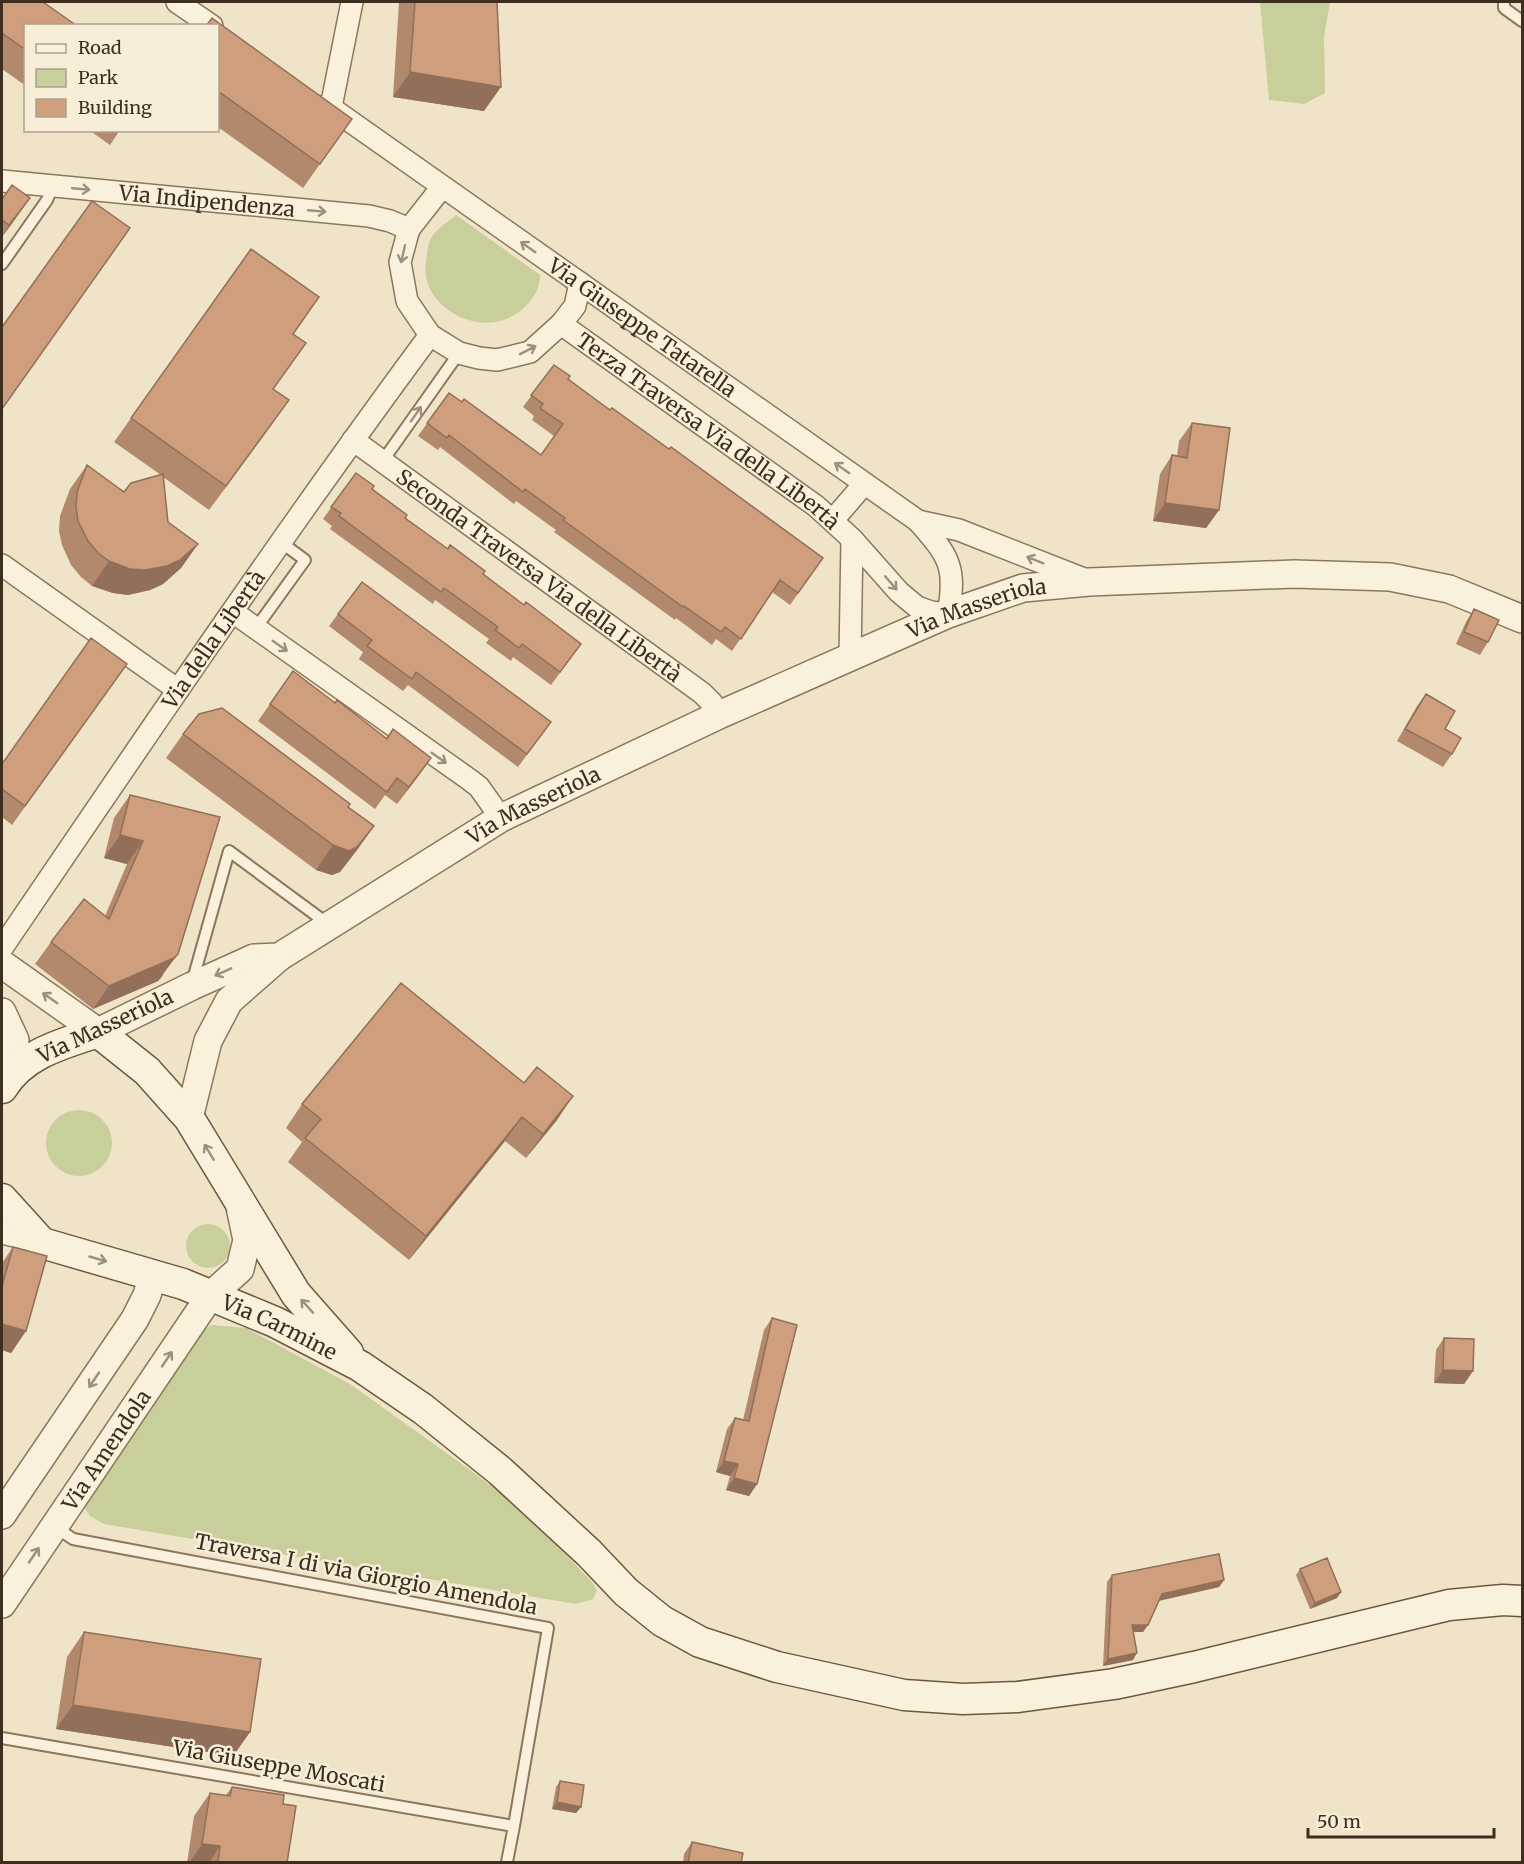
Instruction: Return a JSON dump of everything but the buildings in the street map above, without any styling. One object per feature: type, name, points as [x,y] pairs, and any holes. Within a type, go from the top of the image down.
[{"type":"main road","name":"Via Carmine","points":[[98,1032],[147,1071],[189,1118],[296,1294],[360,1366]]},
{"type":"main road","name":"Via Masseriola","points":[[5,1079],[50,1047],[98,1032]]},
{"type":"main road","points":[[2,1199],[42,1243]]},
{"type":"main road","name":"Via Carmine","points":[[42,1243],[153,1275],[210,1296],[275,1322],[360,1366]]},
{"type":"main road","points":[[360,1366],[423,1409],[500,1472],[589,1553],[626,1592],[662,1621],[699,1642],[741,1656],[777,1667],[904,1695],[963,1699],[1018,1697],[1114,1684],[1194,1667],[1449,1605],[1503,1600],[1522,1601]]},
{"type":"street","points":[[177,2],[210,24]]},
{"type":"street","points":[[330,107],[352,2]]},
{"type":"street","name":"Via Giuseppe Tatarella","points":[[312,94],[918,521],[959,530],[1089,582]]},
{"type":"street","name":"Via Indipendenza","points":[[2,181],[369,216],[410,229]]},
{"type":"street","points":[[442,187],[410,229],[400,262],[407,302],[430,335],[459,353],[496,360],[530,352],[561,324],[575,306],[580,283]]},
{"type":"street","name":"Terza Traversa Via della Libertà","points":[[561,324],[816,506],[833,520],[899,592],[917,607],[948,614]]},
{"type":"street","name":"Via della Libertà","points":[[2,948],[178,690],[430,335]]},
{"type":"street","name":"Seconda Traversa Via della Libertà","points":[[353,441],[702,693],[719,715]]},
{"type":"street","points":[[833,520],[864,484]]},
{"type":"street","points":[[918,521],[938,544],[951,567],[952,591],[948,614]]},
{"type":"street","name":"Terza Traversa Via della Libertà","points":[[850,658],[852,539]]},
{"type":"street","points":[[2,565],[178,690]]},
{"type":"street","name":"Via Masseriola","points":[[98,1032],[254,958],[279,957],[501,818],[719,715],[948,614],[1023,588],[1089,582],[1294,574],[1390,577],[1449,589],[1522,619]]},
{"type":"street","points":[[233,612],[470,780],[479,787],[501,818]]},
{"type":"street","points":[[189,1118],[208,1041],[229,1000],[279,957]]},
{"type":"street","points":[[2,964],[98,1032]]},
{"type":"street","points":[[2,1012],[15,1040],[5,1079]]},
{"type":"street","name":"Via Amendola","points":[[2,1604],[210,1296],[240,1269],[247,1240],[239,1202]]},
{"type":"street","name":"Via Carmine","points":[[2,1233],[42,1243]]},
{"type":"street","points":[[2,1515],[135,1319],[147,1295],[153,1275]]},
{"type":"lane","points":[[1504,2],[1504,8],[1522,21]]},
{"type":"lane","points":[[2,264],[47,200],[53,186]]},
{"type":"lane","points":[[382,462],[459,353]]},
{"type":"lane","points":[[256,628],[305,560],[282,543]]},
{"type":"lane","points":[[192,986],[229,851],[330,926]]},
{"type":"lane","name":"Traversa I di via Giorgio Amendola","points":[[54,1526],[74,1539],[548,1628],[514,1826]]},
{"type":"lane","name":"Via Giuseppe Moscati","points":[[2,1738],[514,1826]]},
{"type":"lane","points":[[507,1863],[514,1826]]},
{"type":"green space","points":[[1260,2],[1330,2],[1324,37],[1325,93],[1304,104],[1269,100]]},
{"type":"green space","points":[[456,215],[540,275],[534,296],[519,312],[504,320],[483,323],[458,316],[437,300],[426,276],[429,243],[437,231]]},
{"type":"green space","points":[[79,1110],[92,1113],[102,1120],[109,1130],[112,1143],[109,1156],[102,1166],[92,1173],[79,1176],[66,1173],[56,1166],[49,1156],[46,1143],[49,1130],[56,1120],[66,1113]]},
{"type":"green space","points":[[208,1224],[224,1230],[230,1246],[224,1262],[208,1268],[192,1262],[186,1246],[192,1230]]},
{"type":"green space","points":[[211,1325],[246,1328],[350,1384],[473,1472],[529,1516],[592,1582],[597,1590],[593,1599],[576,1604],[104,1524],[90,1516],[85,1509],[88,1502],[204,1330]]}]
